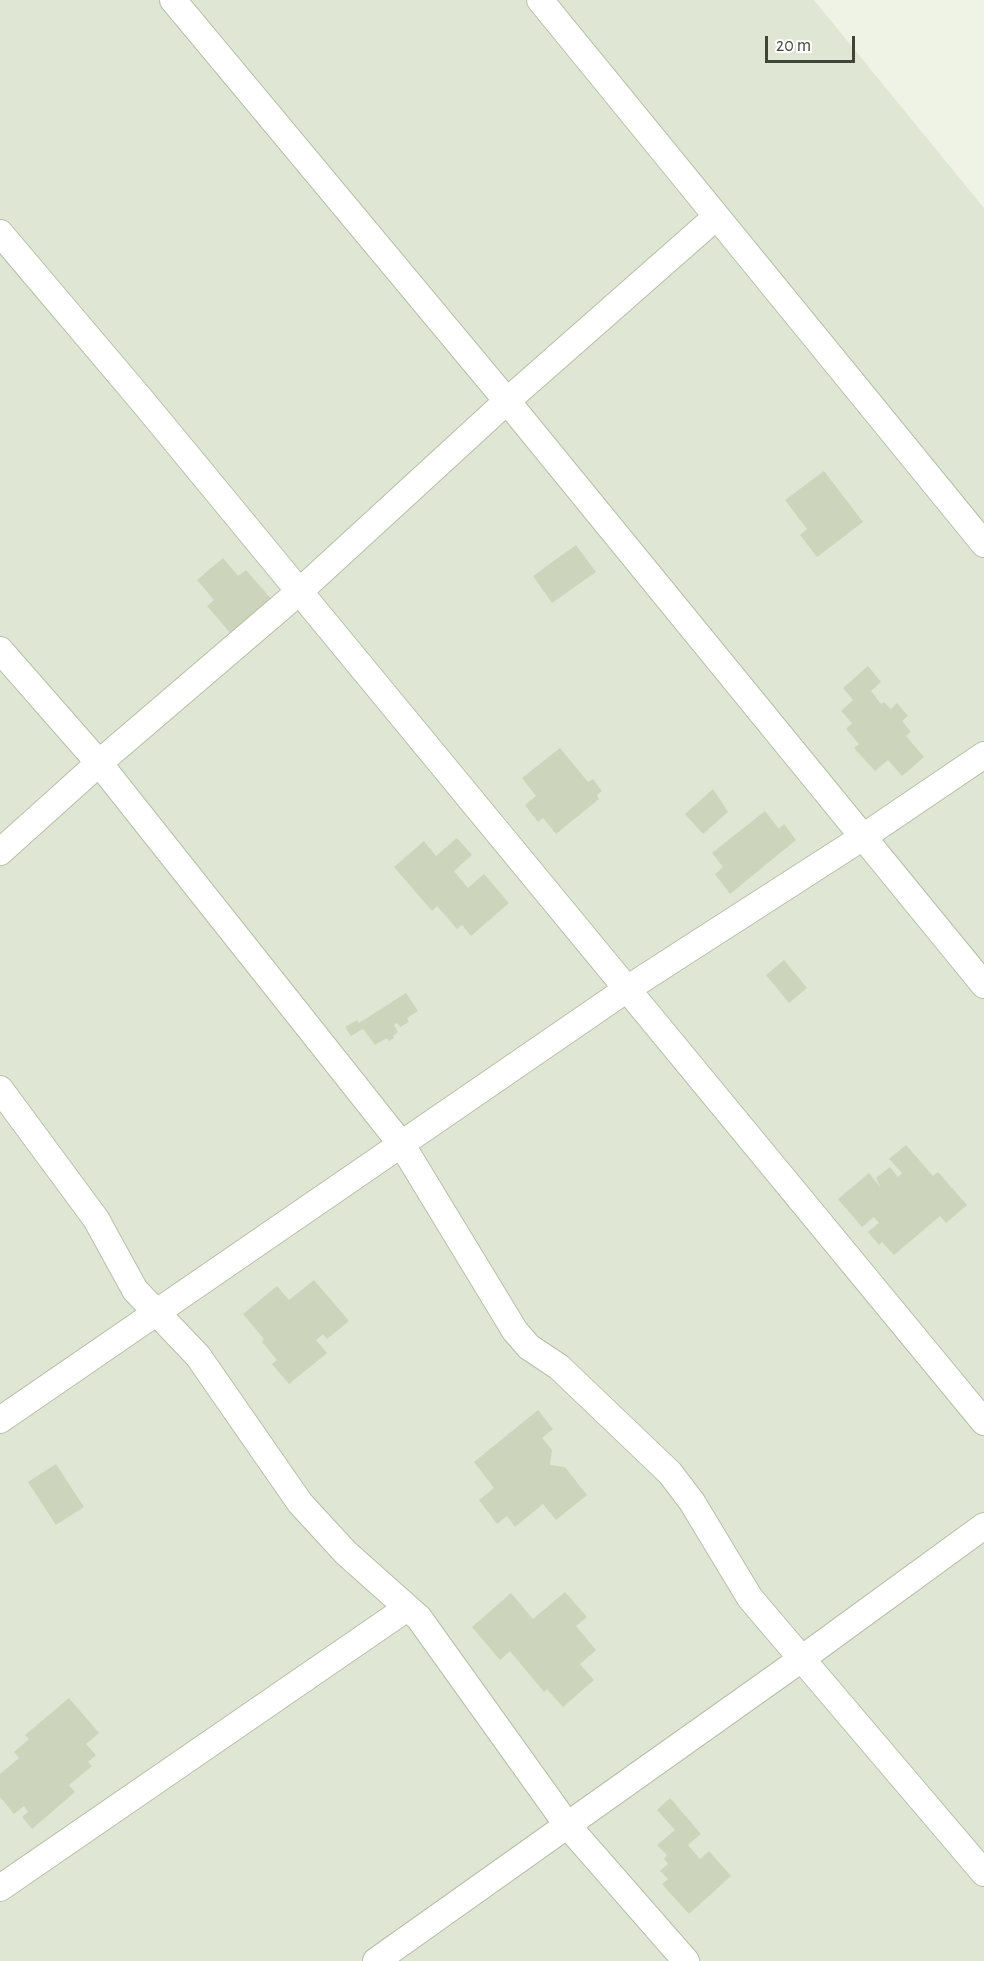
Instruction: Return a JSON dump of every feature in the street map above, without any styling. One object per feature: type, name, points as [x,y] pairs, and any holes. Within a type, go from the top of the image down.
[{"type":"street","points":[[173,0],[507,401],[984,985]]},
{"type":"street","points":[[540,0],[984,544]]},
{"type":"street","points":[[0,852],[99,763],[300,591],[507,401],[716,217]]},
{"type":"street","points":[[0,233],[300,591],[984,1422]]},
{"type":"street","points":[[0,650],[99,763],[402,1145],[515,1331],[529,1347],[559,1367],[670,1473],[692,1502],[750,1598],[800,1660],[984,1873]]},
{"type":"street","points":[[0,1420],[627,989],[863,837],[984,755]]},
{"type":"street","points":[[0,1089],[96,1219],[122,1270],[155,1312],[198,1356],[300,1503],[346,1552],[419,1618],[568,1826],[686,1961]]},
{"type":"street","points":[[376,1961],[568,1826],[984,1526]]},
{"type":"street","points":[[0,1888],[407,1608]]},
{"type":"shaded area","points":[[0,0],[814,0],[984,208],[984,1961],[0,1961]]},
{"type":"building","points":[[824,471],[863,522],[817,557],[800,535],[807,529],[785,500]]},
{"type":"building","points":[[576,545],[596,572],[552,603],[533,576]]},
{"type":"building","points":[[223,558],[238,576],[246,570],[273,601],[232,635],[207,606],[214,600],[197,580]]},
{"type":"building","points":[[868,666],[881,682],[871,691],[881,704],[884,702],[891,709],[897,703],[908,716],[902,721],[911,732],[906,736],[924,757],[902,776],[888,760],[875,771],[854,748],[859,744],[846,729],[852,723],[841,711],[853,700],[843,688]]},
{"type":"building","points":[[560,748],[588,782],[593,779],[602,791],[597,795],[599,799],[556,834],[543,818],[538,822],[525,805],[536,796],[522,778]]},
{"type":"building","points":[[713,789],[728,812],[703,834],[685,814]]},
{"type":"building","points":[[765,811],[779,829],[784,824],[796,840],[730,894],[715,874],[723,867],[712,853]]},
{"type":"building","points":[[457,838],[472,855],[454,871],[468,888],[484,874],[509,903],[471,936],[462,925],[457,929],[437,906],[432,911],[394,867],[424,841],[436,856]]},
{"type":"building","points":[[784,960],[807,988],[789,1003],[766,975]]},
{"type":"building","points":[[406,993],[418,1011],[407,1018],[409,1022],[400,1027],[397,1023],[394,1025],[398,1032],[389,1041],[387,1038],[375,1045],[363,1029],[351,1036],[345,1027],[357,1020],[359,1023]]},
{"type":"building","points":[[906,1145],[933,1176],[938,1172],[967,1205],[946,1223],[940,1216],[894,1255],[882,1242],[879,1245],[868,1232],[879,1223],[874,1217],[862,1227],[838,1199],[869,1173],[881,1188],[876,1178],[890,1167],[898,1177],[902,1173],[889,1159]]},
{"type":"building","points":[[314,1280],[349,1321],[327,1339],[323,1334],[316,1340],[327,1353],[289,1384],[272,1364],[277,1360],[262,1342],[264,1339],[243,1314],[277,1286],[289,1300]]},
{"type":"building","points":[[538,1410],[553,1429],[542,1438],[552,1450],[550,1465],[565,1467],[587,1495],[556,1520],[543,1504],[515,1527],[507,1516],[497,1524],[479,1500],[494,1488],[474,1462]]},
{"type":"building","points":[[56,1464],[84,1507],[56,1525],[28,1482]]},
{"type":"building","points":[[565,1592],[587,1617],[576,1626],[596,1650],[580,1664],[594,1680],[563,1707],[547,1689],[544,1692],[510,1651],[500,1660],[472,1627],[511,1593],[533,1619]]},
{"type":"building","points":[[69,1698],[99,1733],[86,1744],[96,1755],[88,1762],[92,1766],[69,1785],[75,1792],[32,1829],[22,1817],[28,1812],[24,1806],[14,1814],[0,1797],[0,1774],[19,1758],[14,1752],[29,1739],[25,1735]]},
{"type":"building","points":[[670,1798],[701,1834],[688,1845],[700,1859],[709,1851],[731,1876],[689,1914],[662,1884],[668,1879],[660,1871],[668,1864],[664,1859],[667,1855],[657,1845],[675,1830],[657,1810]]}]
